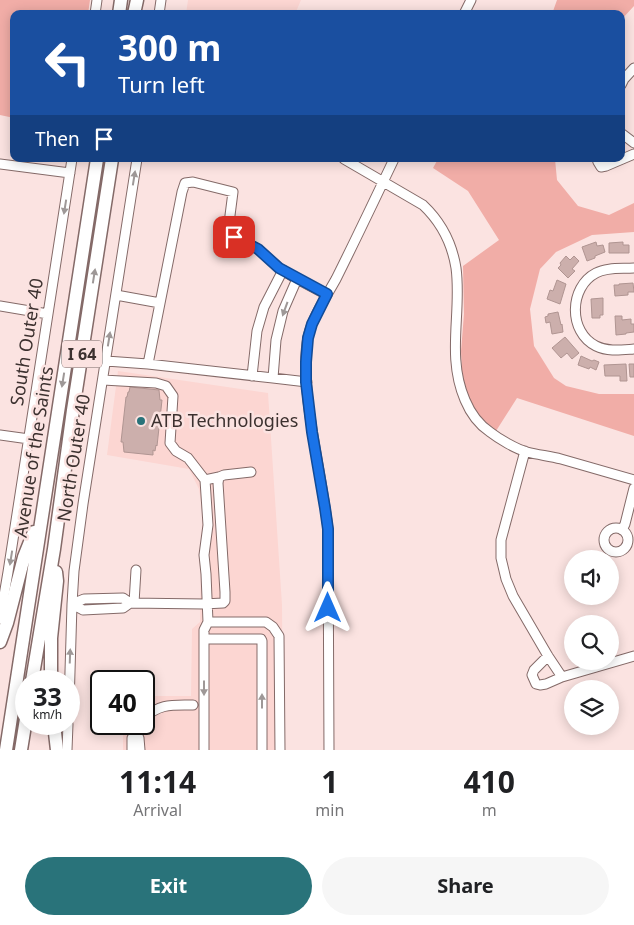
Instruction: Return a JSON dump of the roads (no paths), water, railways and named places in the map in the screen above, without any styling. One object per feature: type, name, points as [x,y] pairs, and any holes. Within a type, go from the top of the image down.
[{"type":"highway","name":"Avenue of the Saints","points":[[6,750],[97,162]]},
{"type":"highway","name":"Avenue of the Saints","points":[[34,670],[54,549],[112,162]]},
{"type":"highway","points":[[0,642],[7,623],[24,557],[43,512]]},
{"type":"highway","points":[[50,670],[51,638],[57,581],[54,549]]},
{"type":"highway","points":[[22,750],[24,735]]},
{"type":"highway","points":[[55,735],[57,750]]},
{"type":"street","points":[[625,78],[634,68]]},
{"type":"street","name":"South Outer 40","points":[[0,619],[72,162]]},
{"type":"street","name":"North Outer 40","points":[[70,670],[74,571],[137,162]]},
{"type":"street","points":[[349,162],[423,205],[431,212],[445,232],[453,253],[456,268],[456,372],[460,388],[474,418],[487,430],[525,451],[634,480]]},
{"type":"street","points":[[329,750],[328,529],[306,382],[308,338],[312,324],[393,162]]},
{"type":"street","points":[[599,163],[606,166],[615,162]]},
{"type":"street","points":[[0,164],[70,173]]},
{"type":"street","points":[[148,364],[185,183],[193,182],[233,192],[228,231],[234,237],[258,249],[279,268],[327,294]]},
{"type":"street","points":[[634,268],[598,272],[587,279],[580,287],[576,306],[576,316],[580,332],[585,339],[598,347],[609,350],[634,349]]},
{"type":"street","points":[[252,376],[257,332],[264,307],[283,270]]},
{"type":"street","points":[[273,378],[276,340],[284,311],[297,278]]},
{"type":"street","points":[[116,295],[160,303]]},
{"type":"street","points":[[0,306],[48,314]]},
{"type":"street","points":[[106,360],[306,382]]},
{"type":"street","points":[[103,380],[166,386],[174,396],[170,443],[176,451],[188,458],[205,480],[208,525],[204,554],[208,622],[204,630],[204,750]]},
{"type":"street","points":[[0,435],[29,440]]},
{"type":"street","points":[[525,451],[501,540],[501,558],[506,579],[513,596],[562,677]]},
{"type":"street","points":[[205,480],[224,475],[251,472]]},
{"type":"street","points":[[72,604],[83,610],[123,608],[132,603],[223,603],[226,600],[219,477]]},
{"type":"street","points":[[622,530],[634,488]]},
{"type":"street","points":[[132,603],[136,570]]},
{"type":"street","points":[[208,622],[266,622],[273,627],[279,636],[280,750]]},
{"type":"street","points":[[204,639],[261,638],[262,750]]},
{"type":"street","points":[[548,656],[532,674],[536,684],[546,684],[562,677],[634,656]]},
{"type":"street","points":[[155,710],[170,705],[193,705]]},
{"type":"street","points":[[67,750],[68,735]]},
{"type":"street","points":[[132,750],[132,738],[134,735]]},
{"type":"street","points":[[137,735],[140,750]]},
{"type":"place","name":"ATB Technologies","points":[[141,421]]}]
